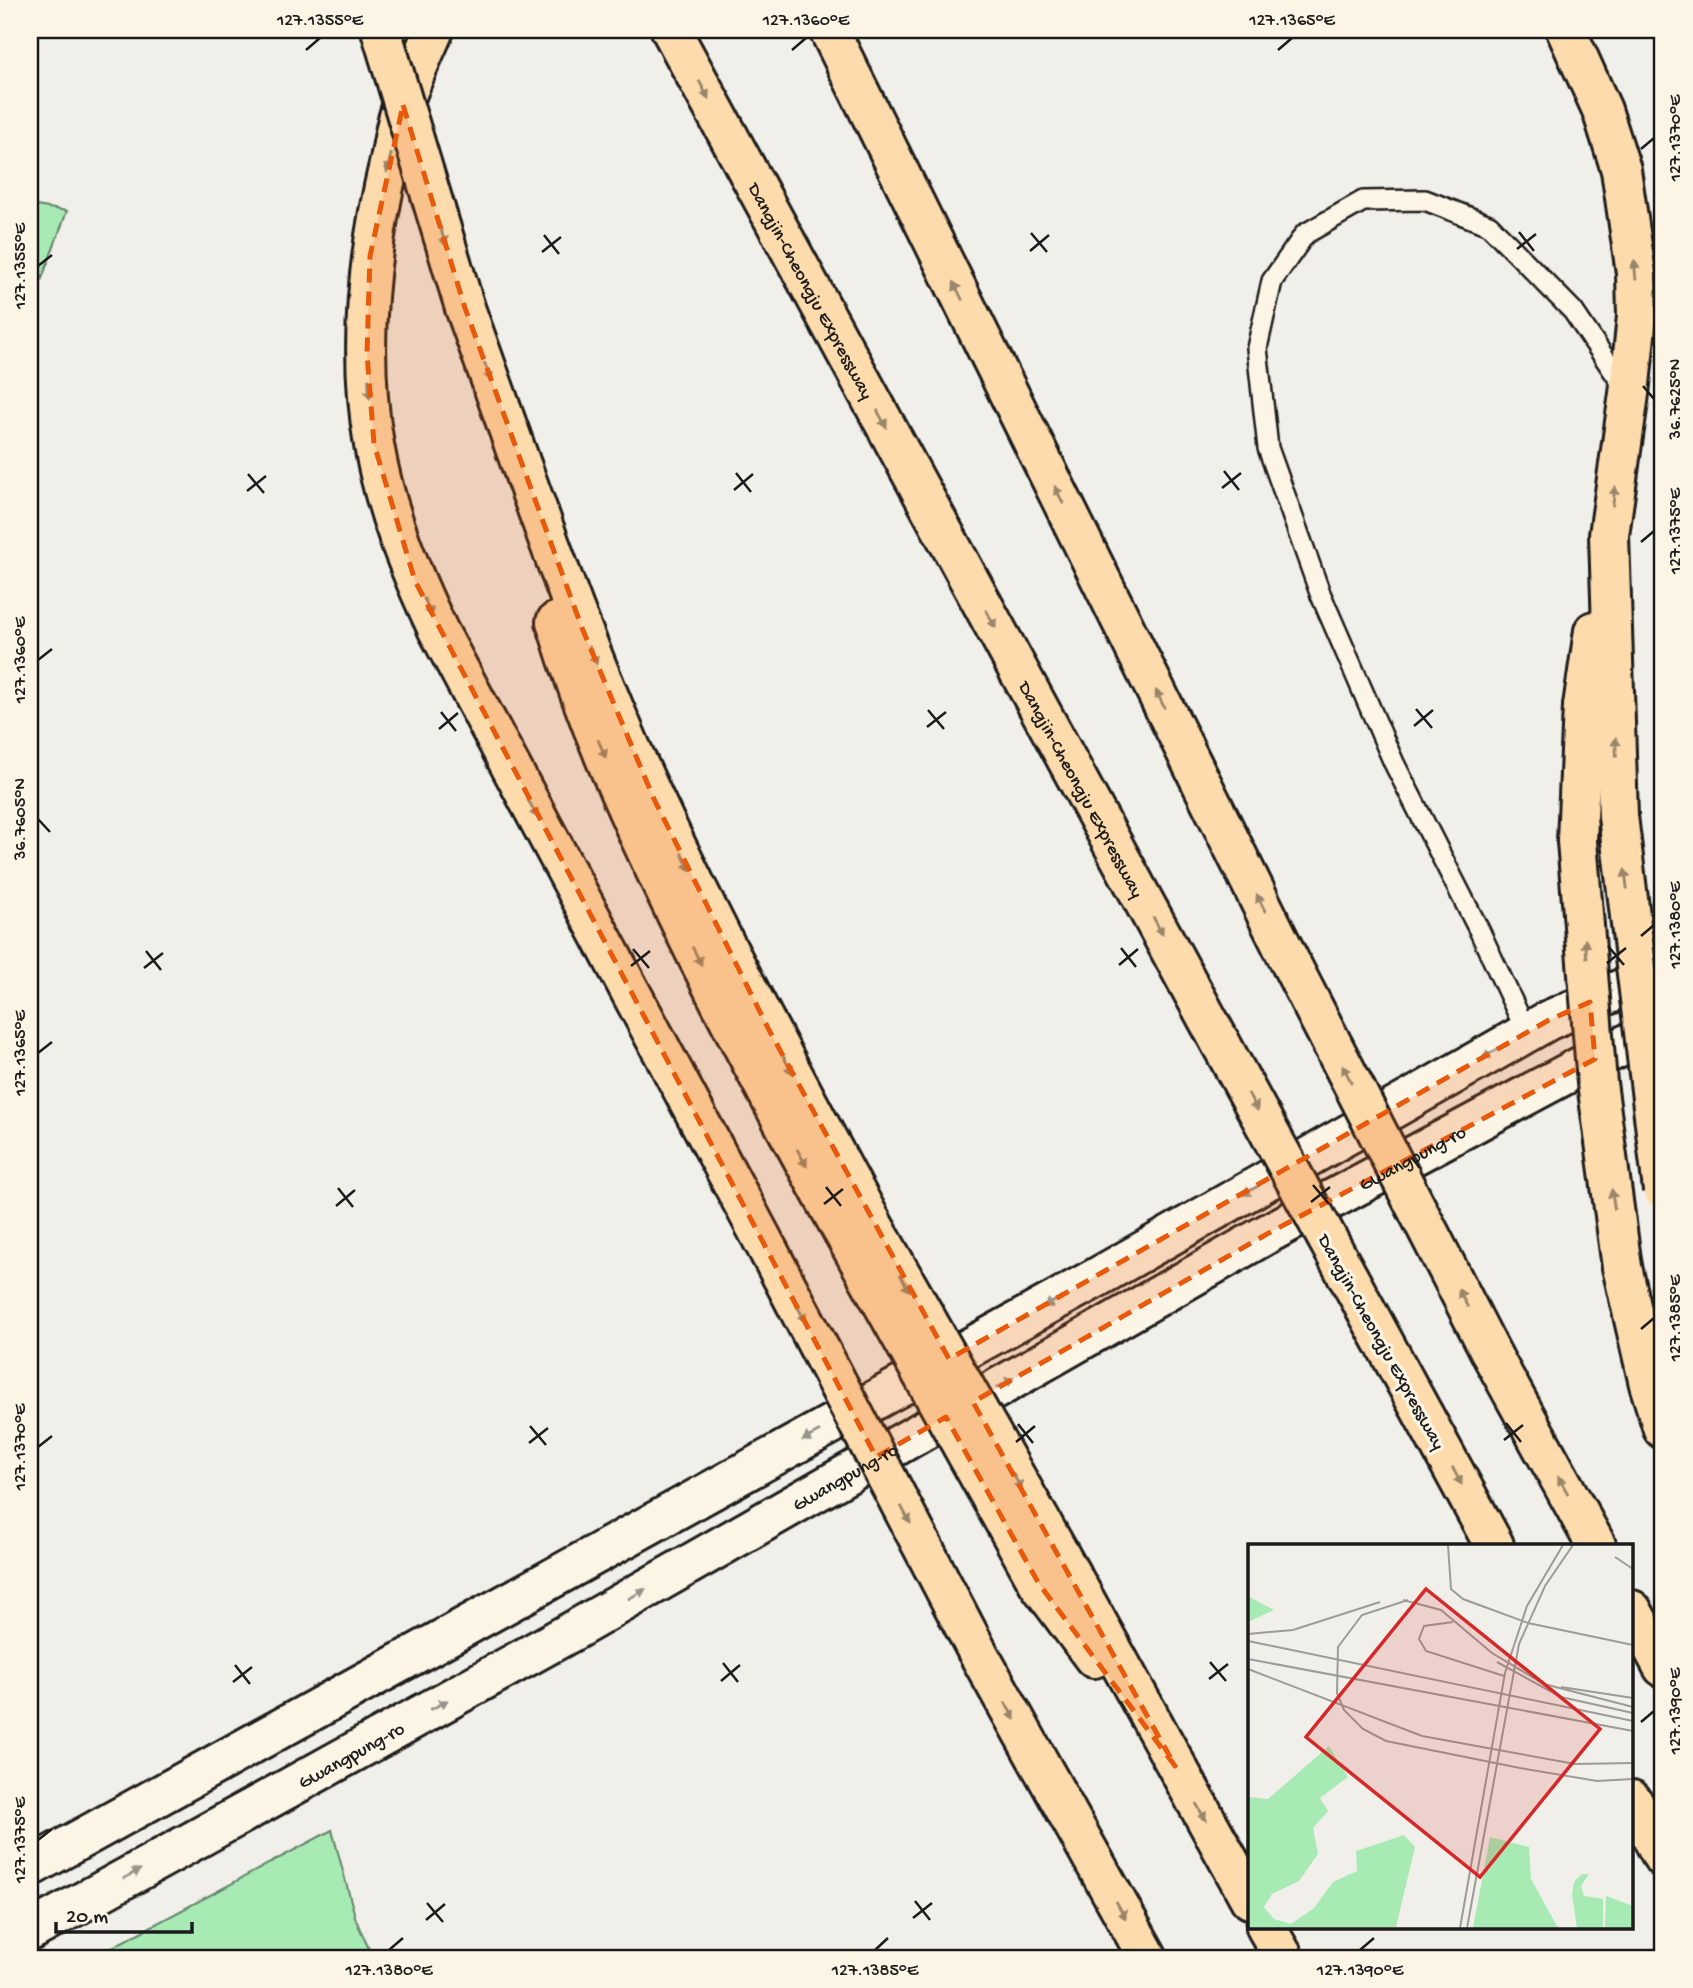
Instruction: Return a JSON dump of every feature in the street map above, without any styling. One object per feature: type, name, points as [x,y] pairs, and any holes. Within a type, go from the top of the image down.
[{"type":"highway","points":[[381,30],[465,308],[582,628],[654,799],[769,1030],[857,1227],[1056,1582],[1175,1766],[1248,1895]]},
{"type":"highway","points":[[434,30],[400,115],[380,199],[370,257],[367,306],[374,444],[385,493],[415,581],[438,630],[769,1252],[977,1651],[1148,1958]]},
{"type":"highway","name":"Dangjin-Cheongju Expressway","points":[[671,30],[1493,1544]]},
{"type":"highway","points":[[829,30],[1291,964],[1494,1359],[1595,1544]]},
{"type":"highway","points":[[1566,30],[1602,110],[1620,170],[1636,272],[1637,316],[1629,394],[1583,706],[1577,841],[1597,1083],[1622,1267],[1649,1384],[1663,1429]]},
{"type":"highway","points":[[1609,535],[1618,816],[1663,1189]]},
{"type":"highway","points":[[1634,1614],[1663,1667]]},
{"type":"highway","points":[[1634,1804],[1663,1858]]},
{"type":"highway","points":[[1267,1928],[1284,1958]]},
{"type":"main road","points":[[30,1867],[1072,1291],[1549,1020],[1663,971]]},
{"type":"main road","name":"Gwangpung-ro","points":[[30,1931],[571,1632],[1267,1234],[1585,1064],[1663,1027]]},
{"type":"lane","points":[[1527,1033],[1394,763],[1320,593],[1268,447],[1257,348],[1272,281],[1305,234],[1363,201],[1424,200],[1489,225],[1573,311],[1629,394]]},
{"type":"highlighted area","points":[[403,105],[465,308],[582,628],[654,799],[769,1030],[949,1359],[1549,1020],[1590,1002],[1595,1059],[1267,1234],[973,1402],[1175,1766],[1039,1584],[946,1417],[876,1457],[415,581],[374,444],[367,354],[370,256]]},
{"type":"green space","points":[[30,205],[67,211],[30,311]]},
{"type":"green space","points":[[332,1830],[356,1920],[373,1958],[92,1958]]}]
